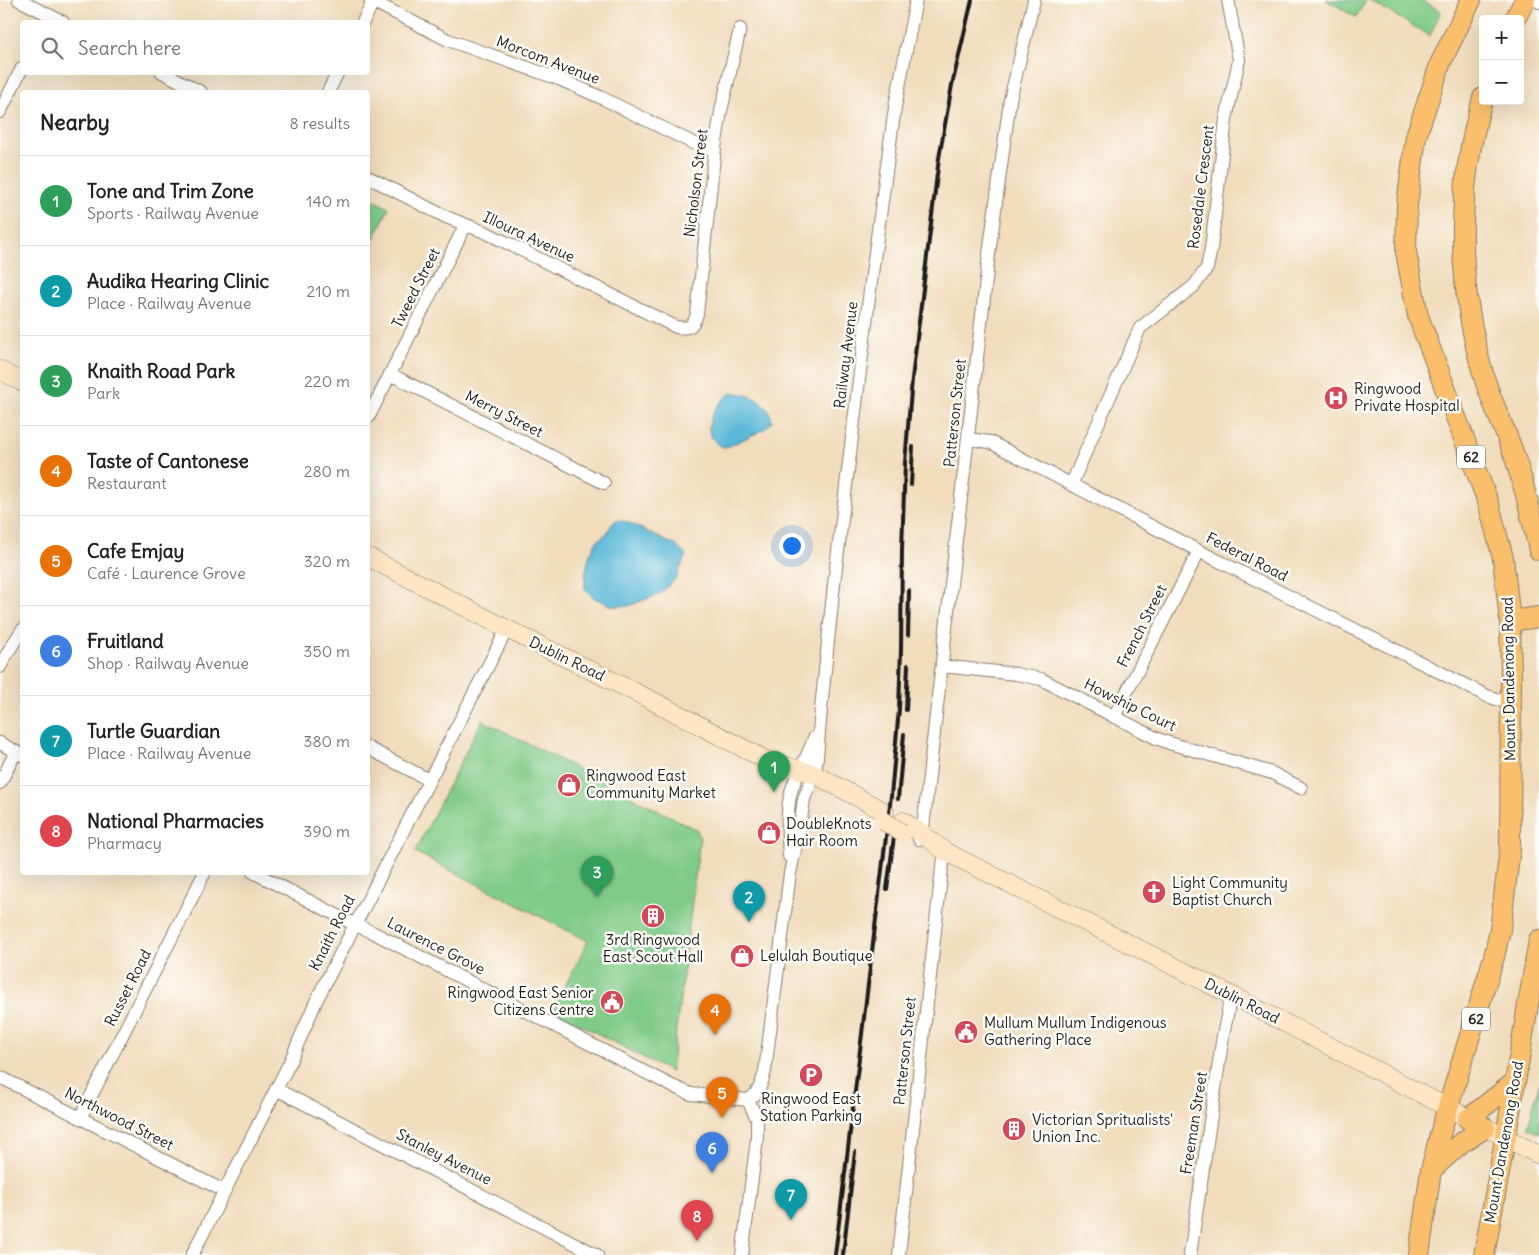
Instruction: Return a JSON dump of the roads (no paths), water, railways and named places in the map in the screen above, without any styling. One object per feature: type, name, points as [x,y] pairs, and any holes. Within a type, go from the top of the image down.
[{"type":"main road","name":"Mount Dandenong Road","points":[[1419,1255],[1431,1170],[1448,1108],[1489,978],[1500,930],[1510,848],[1512,704],[1510,621],[1503,558],[1489,504],[1418,316],[1406,252],[1407,205],[1416,136],[1441,62],[1471,0]]},
{"type":"main road","points":[[1517,15],[1525,0]]},
{"type":"main road","points":[[1481,105],[1474,129],[1463,202],[1464,270],[1468,311],[1484,378],[1515,460],[1529,504],[1539,550]]},
{"type":"main road","points":[[0,370],[20,381]]},
{"type":"main road","name":"Dublin Road","points":[[370,558],[507,629],[649,699],[766,760],[781,772],[805,777],[851,804],[884,817],[945,851],[1422,1094],[1539,1156]]},
{"type":"main road","points":[[1510,621],[1539,617]]},
{"type":"main road","name":"Mount Dandenong Road","points":[[1484,1255],[1539,940]]},
{"type":"main road","points":[[1431,1170],[1462,1142],[1515,1082]]},
{"type":"street","points":[[19,0],[47,19]]},
{"type":"street","name":"Railway Avenue","points":[[748,1100],[754,1097],[759,1090],[765,1071],[790,873],[788,831],[790,796],[805,777],[810,750],[820,716],[834,584],[895,107],[916,0]]},
{"type":"street","name":"Patterson Street","points":[[920,837],[942,666],[989,254],[1010,100],[1034,0]]},
{"type":"street","name":"Rosedale Crescent","points":[[1071,485],[1140,328],[1194,286],[1207,268],[1212,249],[1226,119],[1239,60],[1228,0]]},
{"type":"street","points":[[364,20],[373,1]]},
{"type":"street","name":"Morcom Avenue","points":[[373,1],[448,40],[559,79],[703,148],[715,148]]},
{"type":"street","name":"Nicholson Street","points":[[676,327],[685,328],[691,326],[695,322],[697,314],[715,148],[721,110],[740,29]]},
{"type":"street","points":[[0,112],[20,72]]},
{"type":"street","points":[[168,75],[197,90]]},
{"type":"street","points":[[329,90],[336,75]]},
{"type":"street","name":"Illoura Avenue","points":[[370,178],[465,226],[487,233],[676,327]]},
{"type":"street","name":"Tweed Street","points":[[370,414],[465,226]]},
{"type":"street","name":"Merry Street","points":[[390,374],[604,483]]},
{"type":"street","name":"Federal Road","points":[[968,439],[990,442],[1199,551],[1487,696],[1512,704]]},
{"type":"street","name":"French Street","points":[[1114,717],[1199,551]]},
{"type":"street","name":"Knaith Road","points":[[192,1255],[289,1064],[317,999],[507,629]]},
{"type":"street","points":[[0,667],[20,633]]},
{"type":"street","name":"Howship Court","points":[[942,666],[1016,674],[1040,679],[1165,741],[1272,773],[1302,788]]},
{"type":"street","points":[[0,743],[19,753],[0,783]]},
{"type":"street","points":[[370,749],[429,780]]},
{"type":"street","name":"Patterson Street","points":[[899,1255],[937,907],[945,851]]},
{"type":"street","name":"Russet Road","points":[[80,1118],[203,875]]},
{"type":"street","name":"Laurence Grove","points":[[259,875],[678,1089],[691,1094],[748,1100]]},
{"type":"street","name":"Freeman Street","points":[[1190,1255],[1223,1036],[1231,996]]},
{"type":"street","name":"Northwood Street","points":[[0,1077],[224,1191]]},
{"type":"street","name":"Stanley Avenue","points":[[276,1089],[597,1255]]},
{"type":"street","points":[[742,1255],[757,1139],[757,1118],[748,1100]]},
{"type":"water","points":[[732,393],[739,393],[758,400],[768,410],[772,422],[763,430],[725,448],[713,440],[709,432],[709,426],[717,407]]},
{"type":"water","points":[[616,520],[627,522],[677,546],[686,555],[676,578],[660,594],[628,606],[613,606],[594,598],[585,589],[585,576],[589,557],[596,542],[607,533]]},
{"type":"railway","points":[[835,1255],[891,796],[899,709],[905,463],[912,379],[939,158],[952,85],[972,0]]},
{"type":"railway","points":[[911,485],[913,447]]},
{"type":"railway","points":[[908,635],[909,590]]},
{"type":"railway","points":[[906,710],[908,665]]},
{"type":"railway","points":[[898,799],[904,734]]},
{"type":"railway","points":[[887,889],[895,829]]},
{"type":"railway","points":[[843,1255],[855,1152]]},
{"type":"place","name":"Ringwood Private Hospital","points":[[1336,398]]},
{"type":"place","name":"Ringwood East Community Market","points":[[569,785]]},
{"type":"place","name":"Tone and Trim Zone","points":[[774,792]]},
{"type":"place","name":"DoubleKnots Hair Room","points":[[769,833]]},
{"type":"place","name":"Light Community Baptist Church","points":[[1154,892]]},
{"type":"place","name":"Knaith Road Park","points":[[597,897]]},
{"type":"place","name":"3rd Ringwood East Scout Hall","points":[[653,916]]},
{"type":"place","name":"Audika Hearing Clinic","points":[[749,922]]},
{"type":"place","name":"Lelulah Boutique","points":[[742,956]]},
{"type":"place","name":"Ringwood East Senior Citizens Centre","points":[[612,1002]]},
{"type":"place","name":"Mullum Mullum Indigenous Gathering Place","points":[[966,1032]]},
{"type":"place","name":"Taste of Cantonese","points":[[715,1035]]},
{"type":"place","name":"Ringwood East Station Parking","points":[[811,1075]]},
{"type":"place","name":"Cafe Emjay","points":[[722,1118]]},
{"type":"place","name":"Victorian Spritualists' Union Inc.","points":[[1014,1129]]},
{"type":"place","name":"Fruitland","points":[[712,1173]]},
{"type":"place","name":"Turtle Guardian","points":[[791,1220]]},
{"type":"place","name":"National Pharmacies","points":[[697,1241]]}]
